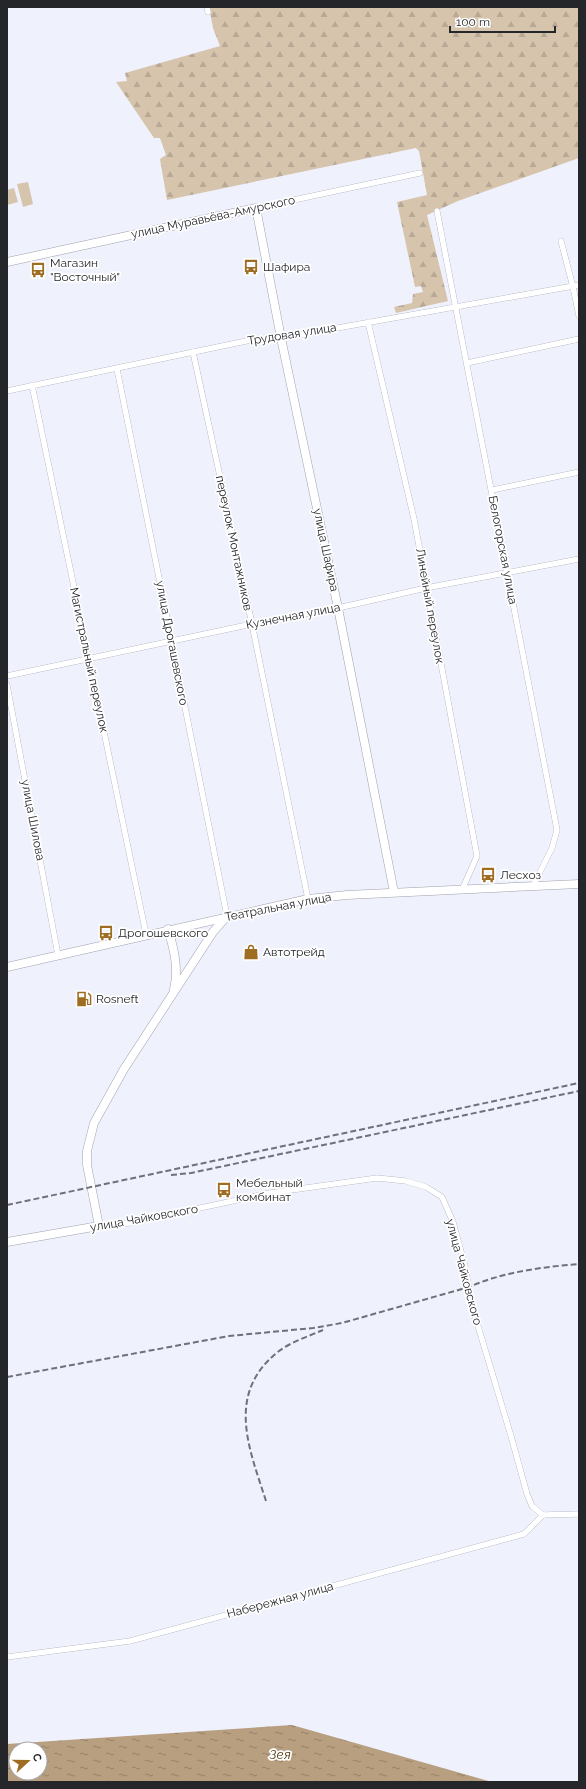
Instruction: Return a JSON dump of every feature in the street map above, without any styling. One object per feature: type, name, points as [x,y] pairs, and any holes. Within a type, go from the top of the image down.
[{"type":"street","name":"улица Муравьёва-Амурского","points":[[7,262],[420,173]]},
{"type":"street","name":"улица Шафира","points":[[256,208],[281,338],[338,608],[394,892]]},
{"type":"street","name":"Белогорская улица","points":[[437,211],[457,307],[557,830],[552,848],[533,886]]},
{"type":"street","points":[[561,241],[576,286],[579,316]]},
{"type":"street","name":"Трудовая улица","points":[[7,391],[250,340],[270,337],[281,338],[576,286]]},
{"type":"street","name":"Линейный переулок","points":[[368,322],[414,519],[477,856],[462,890]]},
{"type":"street","points":[[467,363],[579,339]]},
{"type":"street","name":"переулок Монтажников","points":[[193,352],[252,624],[308,899]]},
{"type":"street","name":"улица Дрогашевского","points":[[117,369],[227,916]]},
{"type":"street","name":"Магистральный переулок","points":[[32,385],[146,934]]},
{"type":"street","points":[[492,490],[579,472]]},
{"type":"street","name":"Кузнечная улица","points":[[7,676],[252,624],[338,608],[426,588],[579,559]]},
{"type":"street","name":"улица Шилова","points":[[7,685],[58,955]]},
{"type":"street","name":"Театральная улица","points":[[7,967],[168,929],[308,899],[347,894],[579,884]]},
{"type":"street","points":[[99,1226],[87,1166],[88,1140],[94,1123],[124,1069],[213,932],[227,916]]},
{"type":"street","points":[[168,929],[176,966],[176,979],[173,994]]},
{"type":"street","name":"улица Чайковского","points":[[7,1242],[99,1226],[130,1223],[270,1194],[377,1178],[406,1181],[426,1187],[442,1197],[453,1222],[465,1266],[472,1306],[527,1494],[532,1506],[543,1515]]},
{"type":"street","points":[[543,1515],[579,1514]]},
{"type":"street","name":"Набережная улица","points":[[7,1657],[130,1641],[524,1534],[543,1515]]},
{"type":"green space","points":[[209,7],[579,7],[579,158],[458,201],[427,215],[448,301],[396,313],[394,307],[412,303],[413,294],[423,292],[421,286],[415,287],[397,202],[427,195],[419,151],[416,148],[167,200],[160,159],[166,155],[160,138],[154,138],[116,82],[127,81],[125,73],[220,46],[213,28]]},
{"type":"green space","points":[[28,182],[33,204],[23,207],[17,184]]},
{"type":"green space","points":[[14,188],[18,202],[7,205],[7,190]]},
{"type":"water","name":"Зея","points":[[292,1725],[492,1782],[7,1782],[7,1744],[8,1781],[48,1781],[48,1741]]},
{"type":"railway","points":[[7,1205],[579,1083]]},
{"type":"railway","points":[[171,1175],[191,1173],[579,1091]]},
{"type":"railway","points":[[7,1377],[229,1336],[313,1328],[342,1323],[469,1287],[509,1274],[579,1264]]},
{"type":"railway","points":[[266,1501],[248,1441],[246,1422],[247,1403],[252,1385],[262,1367],[279,1351],[295,1342],[323,1330]]},
{"type":"place","name":"Шафира","points":[[251,267]]},
{"type":"place","name":"Магазин \"Восточный\"","points":[[38,270]]},
{"type":"place","name":"Лесхоз","points":[[488,875]]},
{"type":"place","name":"Дрогошевского","points":[[106,933]]},
{"type":"place","name":"Автотрейд","points":[[251,952]]},
{"type":"place","name":"Rosneft","points":[[84,999]]},
{"type":"place","name":"Мебельный комбинат","points":[[224,1190]]}]
